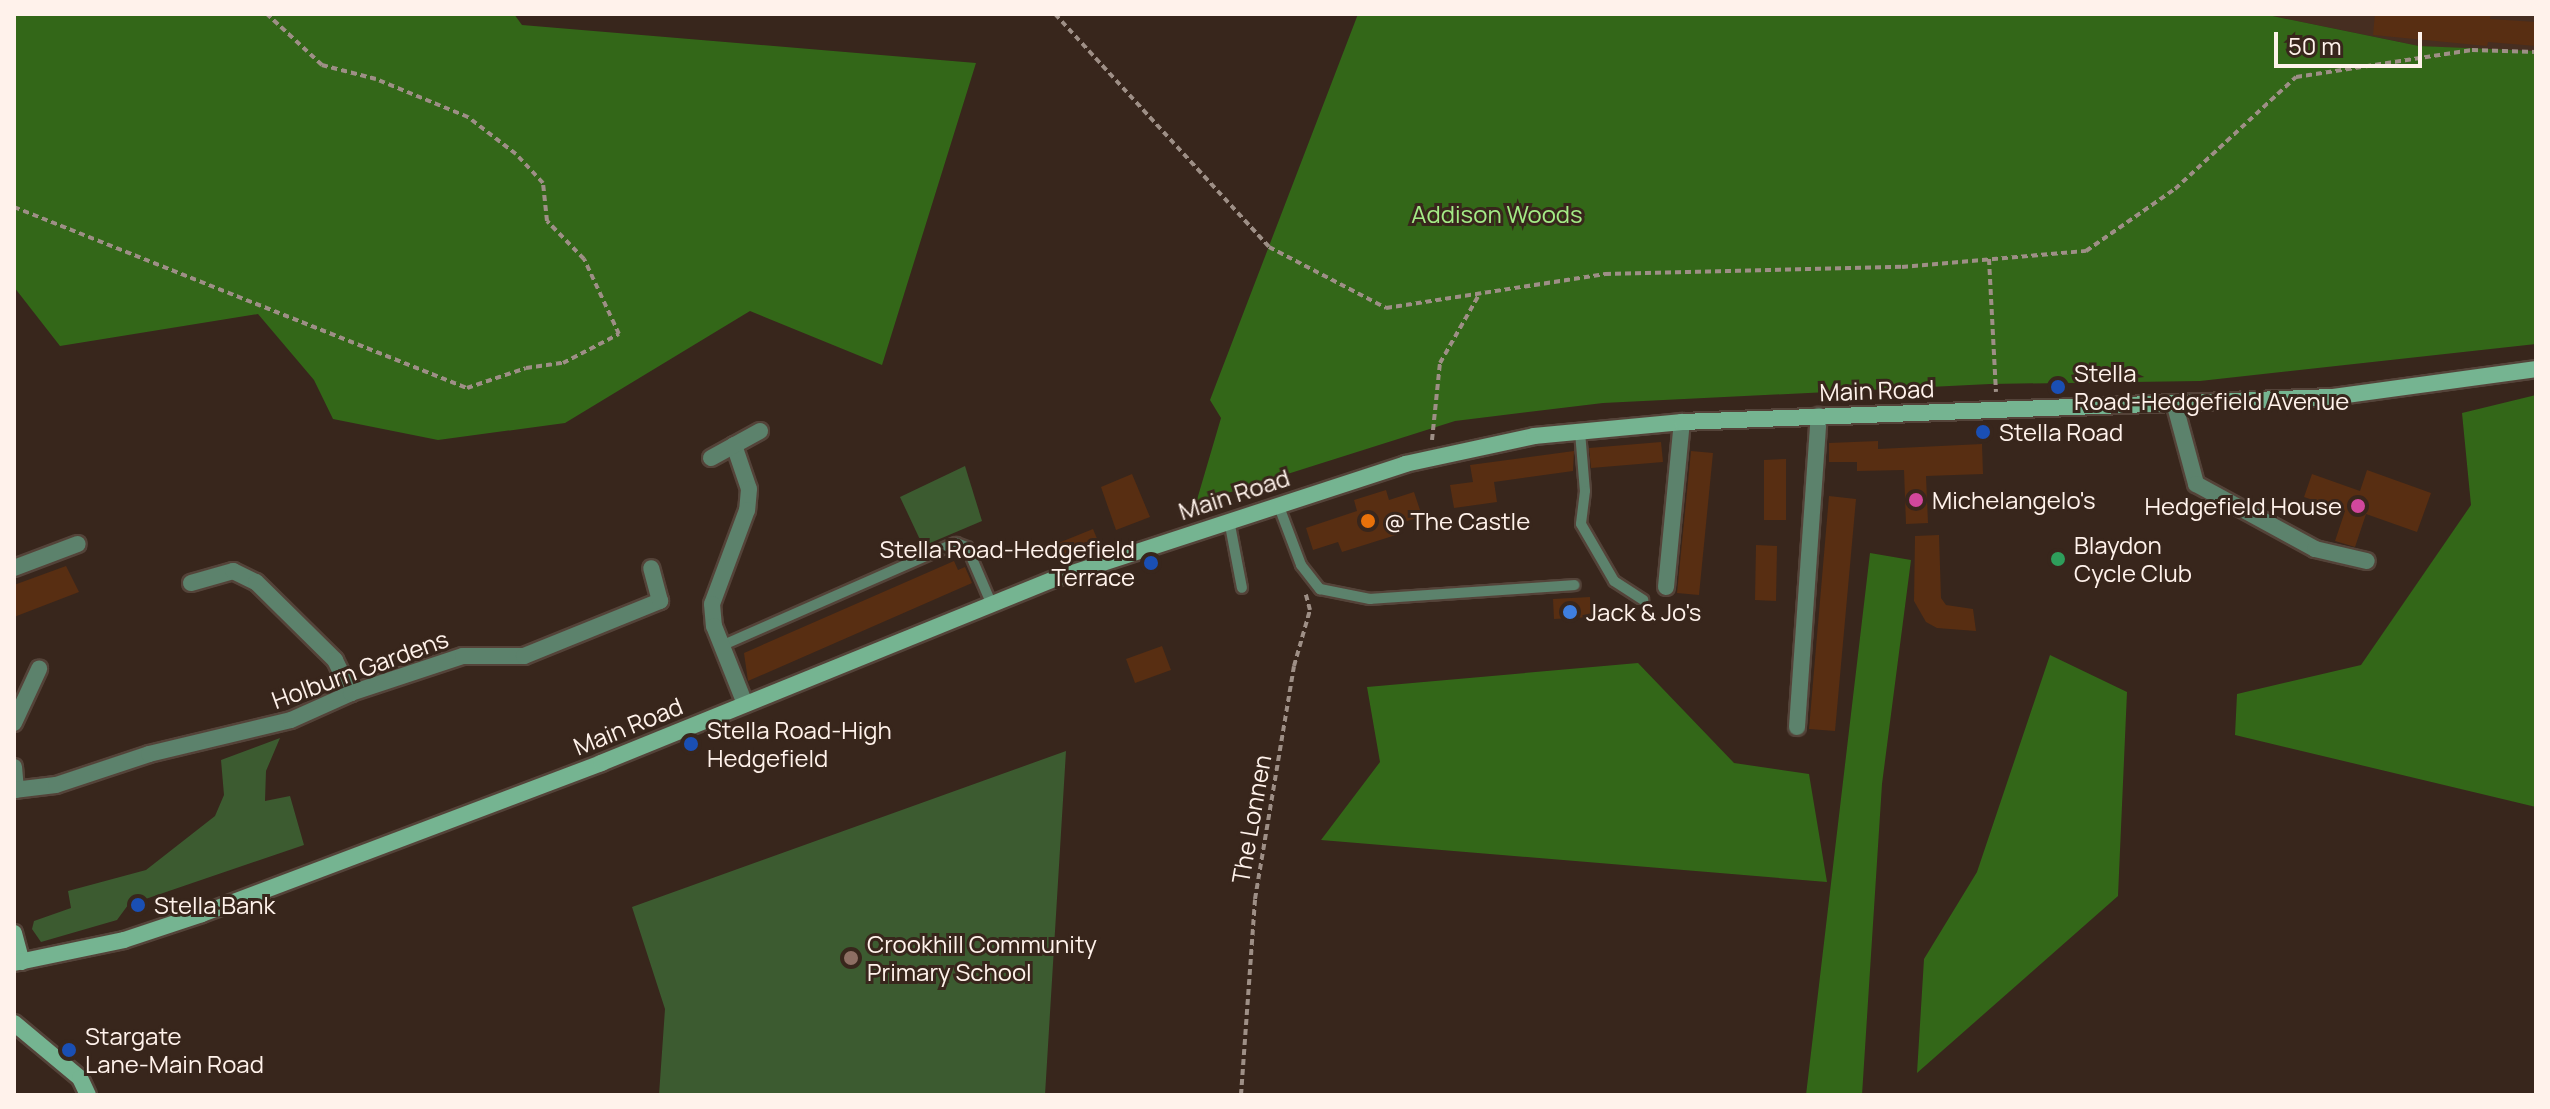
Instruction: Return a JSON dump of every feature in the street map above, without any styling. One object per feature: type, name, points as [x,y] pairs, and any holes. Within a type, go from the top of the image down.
[{"type":"main road","name":"Main Road","points":[[18,963],[124,940],[202,914],[992,605],[1229,520],[1430,458],[1534,436],[1682,422],[2175,406],[2332,397],[2536,369]]},
{"type":"main road","points":[[14,933],[18,963]]},
{"type":"main road","points":[[14,1023],[80,1078],[88,1095]]},
{"type":"street","points":[[2175,406],[2196,484],[2315,549],[2367,561]]},
{"type":"street","points":[[1797,727],[1819,416]]},
{"type":"street","points":[[1666,587],[1682,422]]},
{"type":"street","points":[[711,458],[760,431]]},
{"type":"street","points":[[734,445],[749,489],[740,540],[716,583],[712,604],[721,646],[745,704]]},
{"type":"street","points":[[14,568],[78,544]]},
{"type":"street","name":"Holburn Gardens","points":[[15,790],[56,785],[149,754],[225,740],[291,720],[351,693],[463,656],[524,656],[660,601],[651,568]]},
{"type":"street","points":[[191,583],[233,571],[256,582],[335,660],[351,693]]},
{"type":"street","points":[[14,723],[39,669]]},
{"type":"street","points":[[14,767],[15,790]]},
{"type":"lane","points":[[1580,432],[1585,491],[1581,524],[1614,581],[1643,600]]},
{"type":"lane","points":[[1278,504],[1296,554],[1320,589],[1346,596],[1575,585]]},
{"type":"lane","points":[[1229,520],[1242,588]]},
{"type":"lane","points":[[721,646],[956,543],[967,547],[992,605]]},
{"type":"path","points":[[14,207],[467,388],[526,368],[563,363],[619,334],[584,259],[547,221],[543,183],[516,154],[468,117],[376,79],[322,65],[267,14]]},
{"type":"path","points":[[1055,14],[1269,247],[1386,308],[1605,274],[1902,267],[2086,251],[2175,189],[2296,77],[2472,50],[2536,52]]},
{"type":"path","points":[[1989,259],[1997,410]]},
{"type":"path","points":[[1430,458],[1440,363],[1480,293]]},
{"type":"path","name":"The Lonnen","points":[[1241,1095],[1255,899],[1294,666],[1310,610],[1296,554]]},
{"type":"shaded area","points":[[2263,14],[2536,14],[2536,54],[2419,46]]},
{"type":"green space","points":[[14,14],[514,14],[522,25],[976,63],[882,365],[750,311],[565,423],[438,440],[333,419],[314,380],[258,314],[60,346],[14,287]]},
{"type":"green space","name":"Addison Woods","points":[[1358,14],[2263,14],[2419,46],[2536,51],[2536,344],[2200,381],[1990,384],[1603,403],[1455,421],[1196,503],[1221,418],[1210,400]]},
{"type":"green space","points":[[2536,395],[2536,807],[2235,735],[2237,694],[2361,665],[2471,505],[2462,413]]},
{"type":"green space","points":[[965,466],[982,521],[923,546],[900,497]]},
{"type":"green space","points":[[1870,553],[1911,560],[1882,784],[1862,1095],[1806,1095]]},
{"type":"green space","points":[[2050,655],[2127,692],[2118,896],[1917,1073],[1924,959],[1977,872]]},
{"type":"green space","points":[[1638,663],[1734,763],[1809,774],[1827,882],[1321,840],[1380,762],[1367,687]]},
{"type":"green space","points":[[280,738],[266,771],[265,801],[290,796],[304,845],[128,905],[117,920],[41,942],[32,929],[34,921],[71,908],[68,891],[146,870],[215,816],[224,795],[221,760]]},
{"type":"green space","name":"Crookhill Community Primary School","points":[[1066,751],[1045,1095],[659,1095],[665,1009],[632,907]]},
{"type":"building","points":[[2375,14],[2491,14],[2490,19],[2536,22],[2536,46],[2488,42],[2487,46],[2373,35]]},
{"type":"building","name":"Michelangelo's","points":[[1878,441],[1878,449],[1982,444],[1983,474],[1926,476],[1928,523],[1906,524],[1904,470],[1857,471],[1857,462],[1829,462],[1829,443]]},
{"type":"building","points":[[1661,442],[1663,462],[1591,468],[1589,448]]},
{"type":"building","points":[[1574,451],[1573,471],[1494,482],[1497,502],[1454,508],[1450,485],[1473,482],[1470,465]]},
{"type":"building","points":[[1691,451],[1713,453],[1699,595],[1677,593]]},
{"type":"building","points":[[1786,459],[1786,520],[1764,520],[1764,460]]},
{"type":"building","points":[[2367,470],[2431,493],[2417,532],[2366,514],[2355,547],[2335,541],[2345,511],[2304,497],[2312,474],[2360,491]]},
{"type":"building","points":[[1132,474],[1150,517],[1116,530],[1101,487]]},
{"type":"building","name":"@ The Castle","points":[[1386,490],[1389,500],[1414,492],[1422,516],[1393,526],[1396,535],[1342,552],[1338,542],[1313,550],[1306,528],[1357,511],[1354,500]]},
{"type":"building","points":[[1829,496],[1856,499],[1835,731],[1809,729]]},
{"type":"building","points":[[1093,529],[1100,546],[1058,562],[1051,546]]},
{"type":"building","points":[[1939,535],[1941,598],[1946,605],[1973,609],[1976,631],[1937,628],[1926,622],[1914,601],[1915,536]]},
{"type":"building","points":[[1756,545],[1777,546],[1776,601],[1755,600]]},
{"type":"building","points":[[954,561],[958,570],[965,567],[972,583],[748,681],[744,653]]},
{"type":"building","points":[[66,566],[79,592],[14,617],[14,585]]},
{"type":"building","points":[[1590,597],[1591,617],[1554,619],[1553,599]]},
{"type":"building","points":[[1162,646],[1171,670],[1135,683],[1126,659]]},
{"type":"place","name":"Stella Road-Hedgefield Avenue","points":[[2058,387]]},
{"type":"place","name":"Stella Road","points":[[1983,432]]},
{"type":"place","name":"Michelangelo's","points":[[1916,500]]},
{"type":"place","name":"Hedgefield House","points":[[2358,506]]},
{"type":"place","name":"@ The Castle","points":[[1368,521]]},
{"type":"place","name":"Blaydon Cycle Club","points":[[2058,559]]},
{"type":"place","name":"Stella Road-Hedgefield Terrace","points":[[1151,563]]},
{"type":"place","name":"Jack & Jo's","points":[[1570,612]]},
{"type":"place","name":"Stella Road-High Hedgefield","points":[[691,744]]},
{"type":"place","name":"Stella Bank","points":[[138,905]]},
{"type":"place","name":"Crookhill Community Primary School","points":[[851,958]]},
{"type":"place","name":"Stargate Lane-Main Road","points":[[69,1050]]}]
